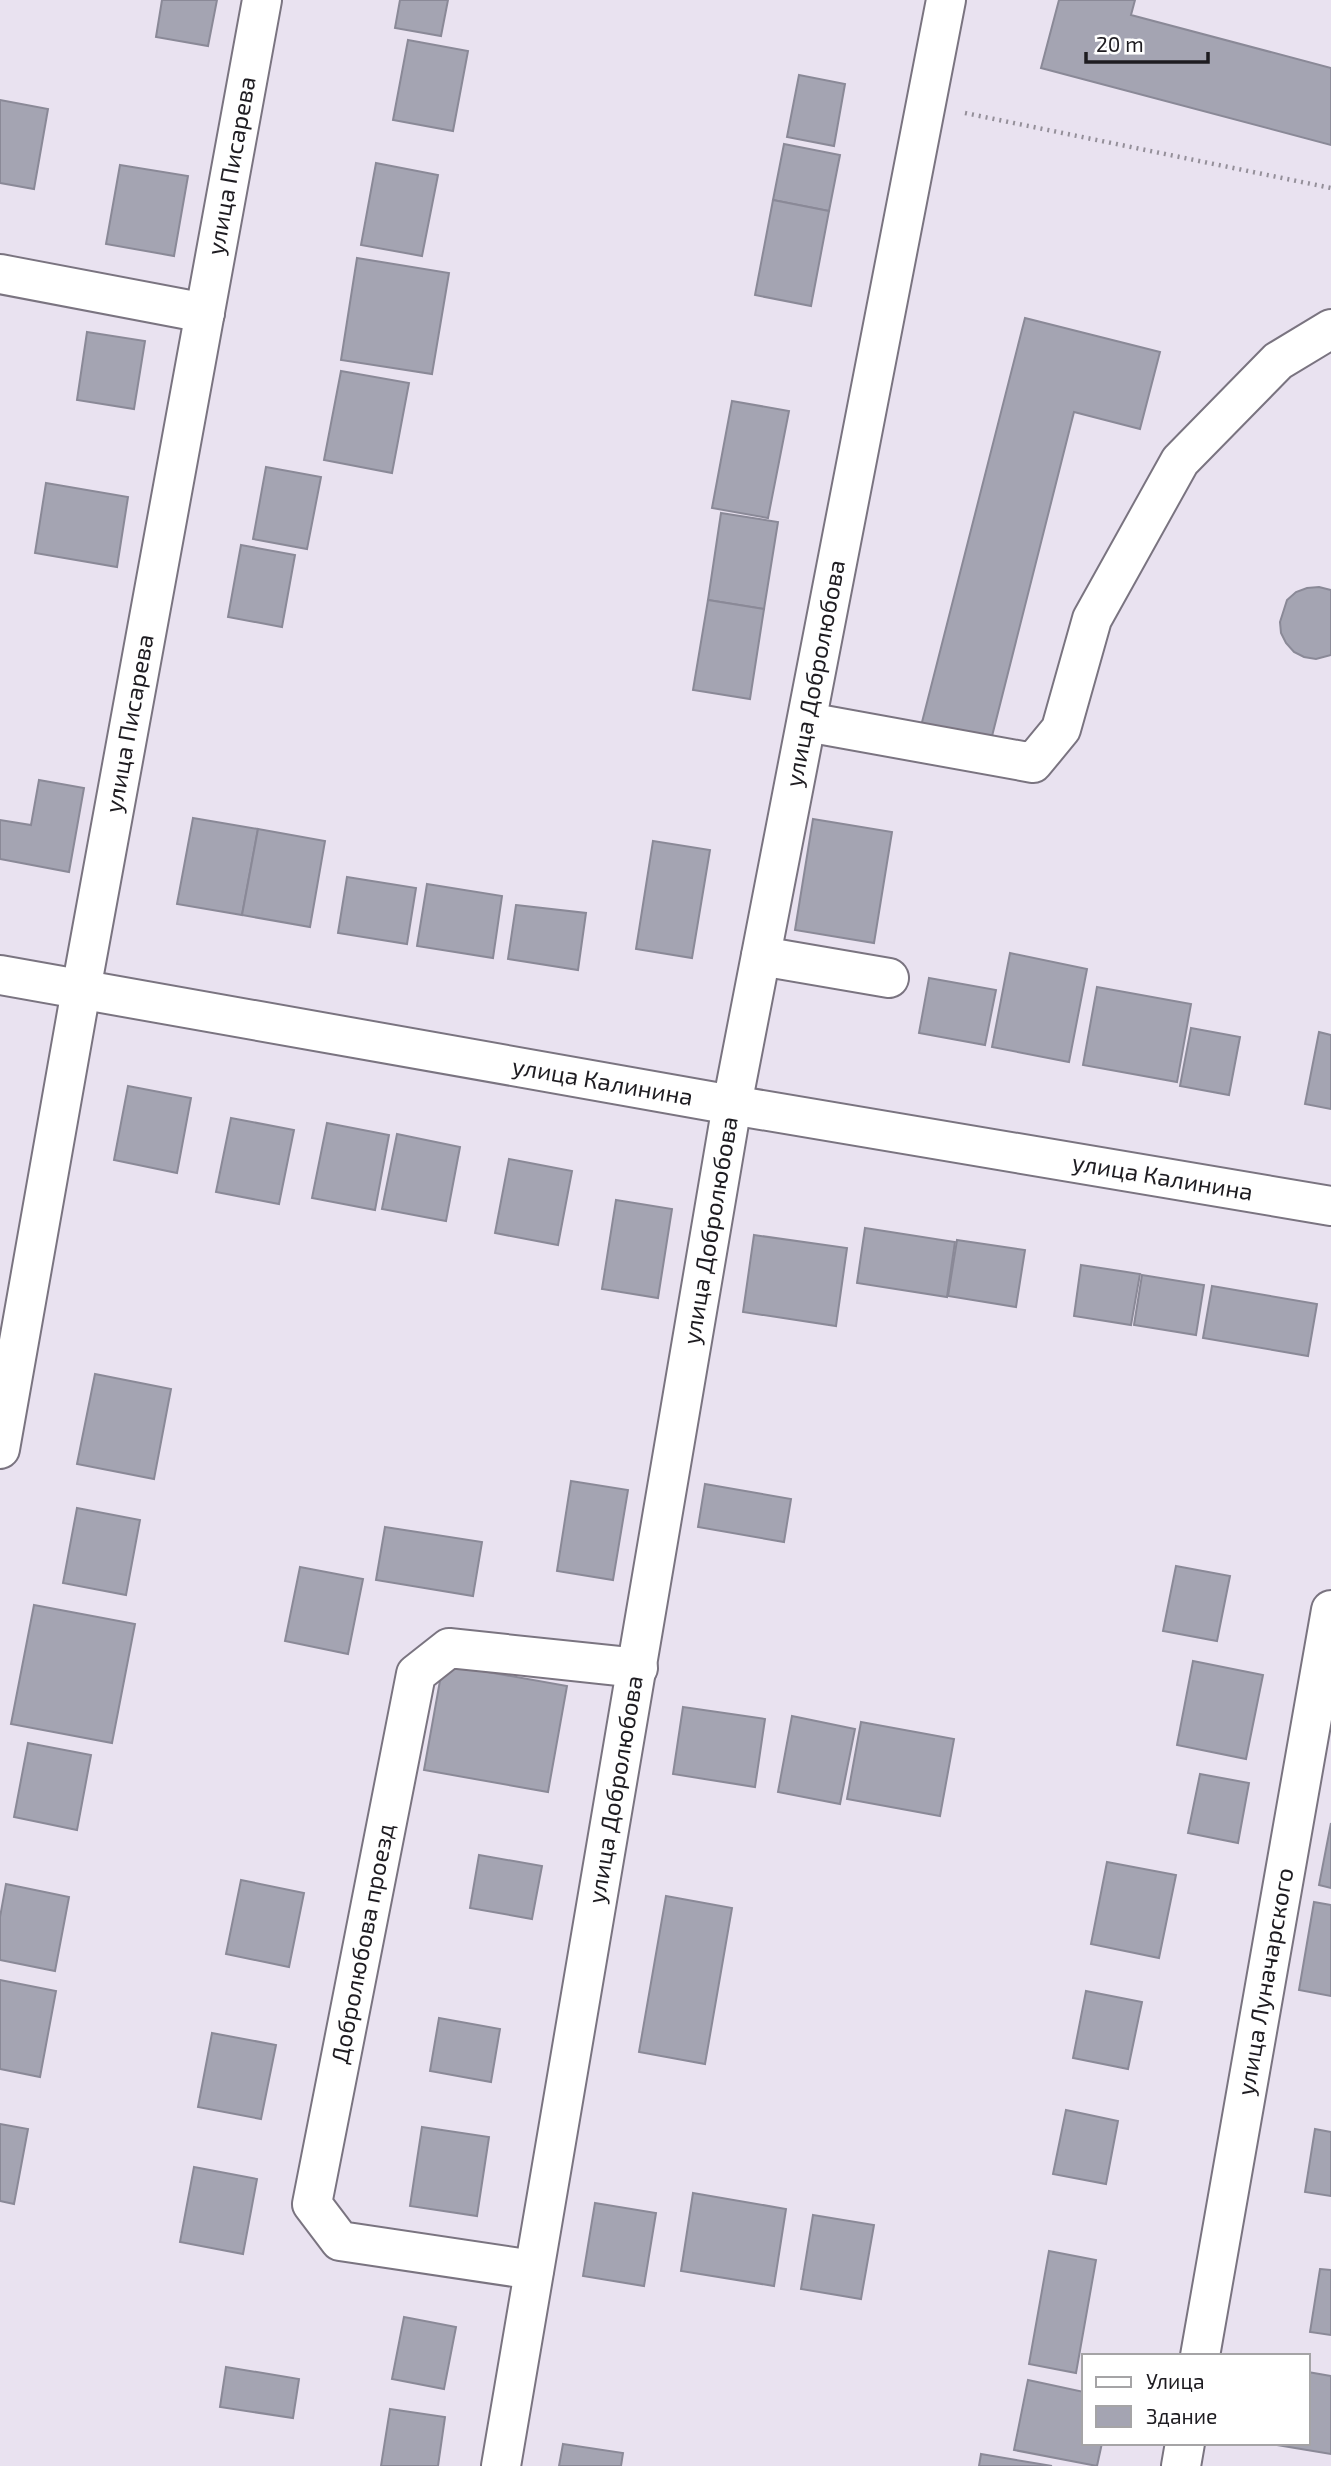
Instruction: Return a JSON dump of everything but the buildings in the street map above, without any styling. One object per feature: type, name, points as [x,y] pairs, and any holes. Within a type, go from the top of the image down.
[{"type":"street","name":"улица Писарева","points":[[0,1450],[262,0]]},
{"type":"street","name":"улица Добролюбова","points":[[501,2466],[732,1105],[946,0]]},
{"type":"street","points":[[0,274],[205,313]]},
{"type":"street","points":[[807,722],[1033,763],[1061,729],[1092,619],[1180,461],[1278,361],[1331,329]]},
{"type":"street","points":[[761,956],[889,978]]},
{"type":"street","name":"улица Калинина","points":[[0,975],[732,1105],[1331,1206]]},
{"type":"street","name":"улица Луначарского","points":[[1200,2354],[1331,1610]]},
{"type":"street","name":"Добролюбова проезд","points":[[534,2270],[340,2241],[312,2204],[415,1674],[449,1648],[638,1668]]},
{"type":"street","points":[[1181,2466],[1185,2445]]},
{"type":"path","points":[[926,105],[1331,188]]}]
